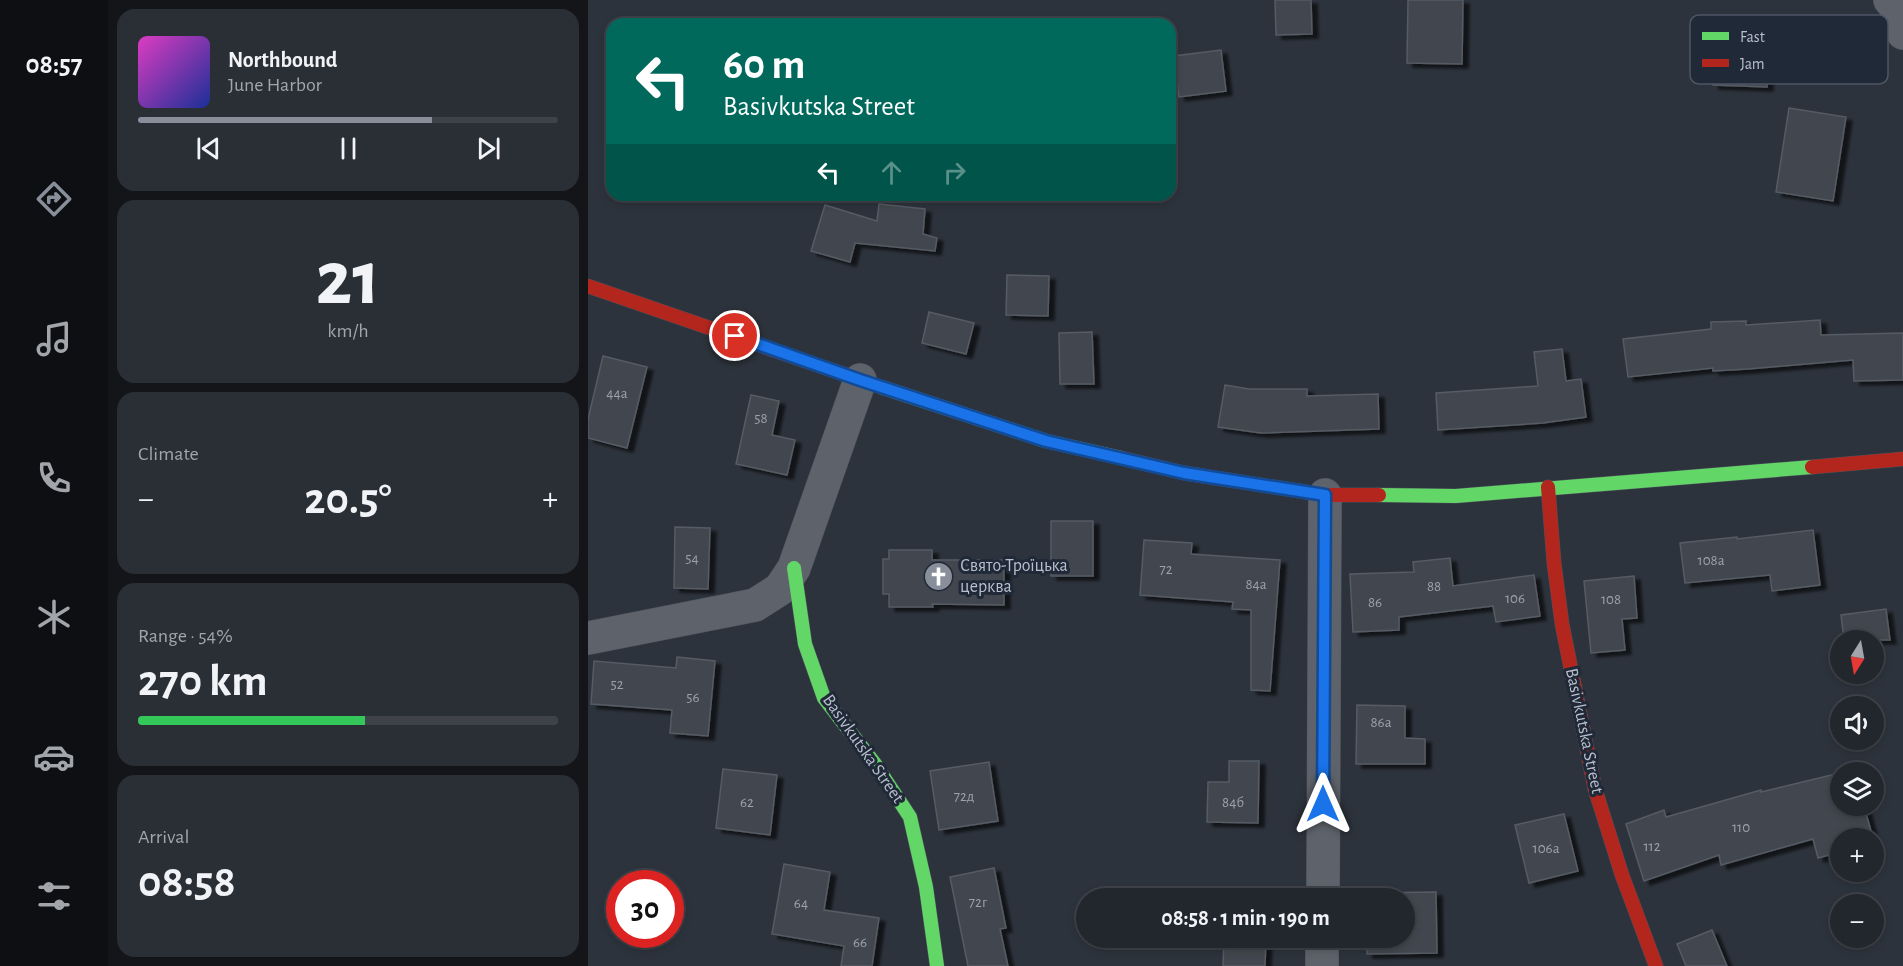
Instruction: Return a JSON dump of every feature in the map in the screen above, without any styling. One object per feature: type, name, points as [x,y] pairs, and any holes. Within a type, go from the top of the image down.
[{"type":"main road","points":[[588,286],[860,380],[1046,441],[1184,473],[1325,495],[1456,496],[1903,459]]},
{"type":"main road","name":"Basivkutska Street","points":[[1548,487],[1562,624],[1595,789],[1622,875],[1656,966]]},
{"type":"main road","name":"Basivkutska Street","points":[[794,568],[805,644],[824,698],[875,764],[910,817],[926,887],[938,966]]},
{"type":"street","points":[[1890,0],[1898,9],[1903,33]]},
{"type":"street","name":"Basivkutska Street","points":[[588,638],[755,605],[780,589],[794,568],[860,380]]},
{"type":"street","points":[[1323,888],[1325,495]]},
{"type":"street","points":[[1322,948],[1322,966]]},
{"type":"building","points":[[1275,0],[1311,0],[1312,34],[1276,35]]},
{"type":"building","points":[[1408,0],[1463,0],[1462,64],[1407,63]]},
{"type":"building","points":[[1221,50],[1226,91],[1179,97],[1176,56]]},
{"type":"building","points":[[1713,84],[1767,84],[1767,87]]},
{"type":"building","points":[[1789,108],[1846,117],[1833,201],[1776,192]]},
{"type":"building","points":[[879,204],[925,209],[923,234],[937,238],[935,251],[855,243],[850,262],[811,251],[825,205],[877,221]]},
{"type":"building","points":[[1007,275],[1049,276],[1048,316],[1006,315]]},
{"type":"building","points":[[929,312],[974,323],[966,354],[922,343]]},
{"type":"building","points":[[1820,320],[1821,335],[1903,333],[1903,380],[1854,381],[1853,360],[1713,371],[1713,368],[1628,377],[1623,339],[1711,329],[1711,322],[1746,321],[1746,325]]},
{"type":"building","points":[[1092,332],[1094,384],[1060,384],[1059,333]]},
{"type":"building","points":[[1562,349],[1566,381],[1581,379],[1586,417],[1543,423],[1438,430],[1436,393],[1538,386],[1534,352]]},
{"type":"building","points":[[603,356],[647,367],[627,448],[588,438],[588,419]]},
{"type":"building","points":[[1225,385],[1249,389],[1307,389],[1307,396],[1378,394],[1379,429],[1261,433],[1218,427]]},
{"type":"building","points":[[751,395],[779,401],[772,435],[795,440],[787,475],[736,464]]},
{"type":"building","points":[[1051,521],[1093,521],[1093,576],[1051,576]]},
{"type":"building","points":[[675,527],[710,528],[708,589],[674,588]]},
{"type":"building","points":[[1813,530],[1820,585],[1772,591],[1770,575],[1685,583],[1680,543]]},
{"type":"building","points":[[1144,540],[1192,543],[1191,554],[1280,560],[1270,691],[1251,690],[1251,610],[1232,609],[1233,602],[1140,595]]},
{"type":"building","name":"Свято-Троїцька церква","points":[[889,550],[932,550],[932,560],[1004,560],[1004,605],[932,604],[933,607],[889,607],[889,594],[883,594],[883,559],[889,559]]},
{"type":"building","points":[[1450,558],[1453,586],[1534,575],[1540,616],[1496,622],[1493,606],[1399,617],[1399,630],[1353,632],[1350,574],[1414,572],[1413,562]]},
{"type":"building","points":[[1634,576],[1637,618],[1622,619],[1625,650],[1591,653],[1584,581]]},
{"type":"building","points":[[1886,609],[1890,640],[1884,640],[1884,630],[1843,630],[1841,615]]},
{"type":"building","points":[[677,657],[715,661],[708,736],[670,733],[672,710],[591,704],[594,661],[676,668]]},
{"type":"building","points":[[1357,705],[1405,706],[1405,738],[1425,739],[1425,764],[1356,764]]},
{"type":"building","points":[[1229,761],[1259,761],[1258,823],[1207,822],[1208,782],[1229,782]]},
{"type":"building","points":[[989,762],[998,821],[939,830],[930,771]]},
{"type":"building","points":[[723,769],[777,775],[770,835],[716,828]]},
{"type":"building","points":[[1830,775],[1830,816],[1867,816],[1870,828],[1830,828],[1830,855],[1818,858],[1813,839],[1721,865],[1719,855],[1644,881],[1626,824],[1664,810],[1666,817],[1761,790],[1761,792]]},
{"type":"building","points":[[1564,814],[1578,871],[1529,883],[1515,825]]},
{"type":"building","points":[[784,864],[830,872],[824,910],[879,918],[872,966],[841,966],[844,946],[772,934]]},
{"type":"building","points":[[994,868],[1006,928],[1000,929],[1008,966],[968,966],[950,877]]},
{"type":"building","points":[[1415,892],[1436,892],[1437,953],[1367,954],[1367,948],[1415,948]]},
{"type":"building","points":[[1712,930],[1727,966],[1686,966],[1677,944]]},
{"type":"building","points":[[1224,948],[1266,948],[1265,966],[1223,966]]},
{"type":"traffic: fast","points":[[881,387],[1046,441],[1121,458]]},
{"type":"traffic: fast","points":[[1379,495],[1456,496],[1812,467]]},
{"type":"traffic: fast","points":[[794,568],[805,644],[824,698],[875,764],[910,817],[926,887],[937,966]]},
{"type":"traffic: jam","points":[[588,286],[881,387]]},
{"type":"traffic: jam","points":[[1121,458],[1184,473],[1325,495],[1379,495]]},
{"type":"traffic: jam","points":[[1812,467],[1903,459]]},
{"type":"traffic: jam","points":[[1548,487],[1562,624],[1595,789],[1622,875],[1656,966]]},
{"type":"place","name":"Свято-Троїцька церква","points":[[939,576]]},
{"type":"route","points":[[735,336],[1046,441],[1184,473],[1325,495],[1323,804]]}]
